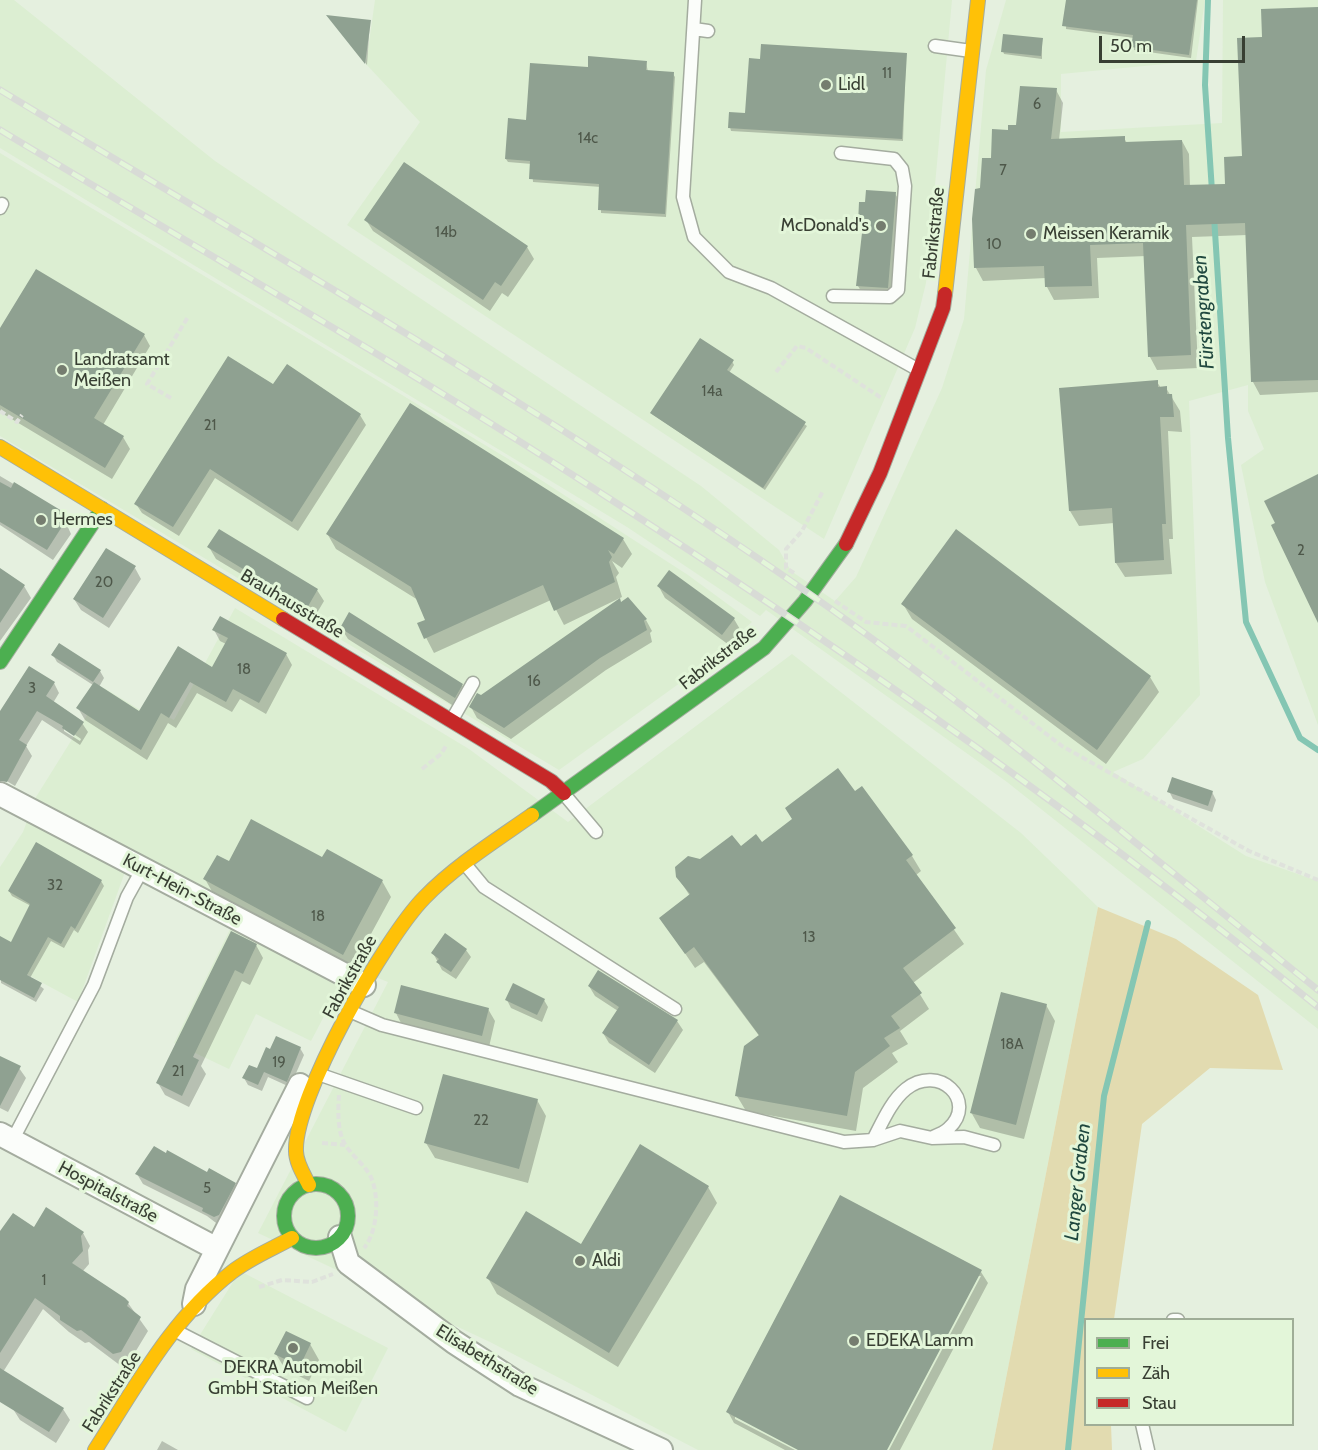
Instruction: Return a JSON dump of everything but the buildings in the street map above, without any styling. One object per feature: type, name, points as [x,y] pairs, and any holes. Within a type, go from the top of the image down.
[{"type":"street","name":"Fabrikstraße","points":[[309,1185],[296,1152],[300,1117],[357,999],[398,929],[418,904],[465,863],[764,648],[805,601],[844,548],[880,473],[944,308],[951,254],[960,141],[978,0]]},
{"type":"street","name":"Brauhausstraße","points":[[0,447],[551,781],[564,793]]},
{"type":"street","points":[[0,662],[102,509]]},
{"type":"street","name":"Kurt-Hein-Straße","points":[[0,794],[142,870],[357,999]]},
{"type":"street","points":[[194,1307],[197,1289],[323,1040],[357,999]]},
{"type":"street","name":"Hospitalstraße","points":[[6,1137],[217,1249]]},
{"type":"street","points":[[309,1185],[331,1189],[345,1205],[346,1225],[340,1237],[322,1248],[311,1248],[292,1238],[284,1218],[285,1208],[295,1192],[309,1185]]},
{"type":"street","name":"Elisabethstraße","points":[[340,1237],[348,1263],[454,1342],[520,1385],[661,1450]]},
{"type":"street","name":"Fabrikstraße","points":[[96,1450],[175,1330],[194,1307],[226,1276],[292,1238]]},
{"type":"lane","points":[[696,0],[683,197],[694,237],[729,272],[777,291],[921,371]]},
{"type":"lane","points":[[694,29],[708,31]]},
{"type":"lane","points":[[935,46],[972,51]]},
{"type":"lane","points":[[833,296],[890,297],[898,290],[905,186],[902,169],[894,159],[841,153]]},
{"type":"lane","points":[[455,723],[473,683]]},
{"type":"lane","points":[[564,793],[596,832]]},
{"type":"lane","points":[[465,863],[484,887],[675,1009]]},
{"type":"lane","points":[[6,1137],[94,985],[127,897],[142,870]]},
{"type":"lane","points":[[357,999],[382,1025],[844,1142],[873,1140],[900,1131],[932,1138],[964,1137],[994,1145]]},
{"type":"lane","points":[[319,1074],[417,1108]]},
{"type":"lane","points":[[873,1140],[892,1105],[905,1090],[919,1081],[935,1080],[947,1084],[957,1093],[958,1112],[950,1128],[932,1138]]},
{"type":"lane","points":[[175,1330],[307,1398]]},
{"type":"lane","points":[[1142,1426],[1148,1450]]},
{"type":"path","points":[[171,398],[147,384],[188,317]]},
{"type":"path","points":[[776,372],[797,346],[806,348],[904,412]]},
{"type":"path","points":[[0,411],[16,423],[22,415]]},
{"type":"path","points":[[804,580],[786,568],[786,549],[802,531],[823,491]]},
{"type":"path","points":[[831,598],[866,622],[906,626],[1062,746],[1249,851],[1318,880]]},
{"type":"path","points":[[422,769],[441,754],[455,723]]},
{"type":"shaded area","points":[[0,0],[14,0],[215,161],[701,486],[779,550],[791,571],[835,601],[856,577],[942,388],[964,319],[986,70],[1006,0],[1205,0],[1196,61],[1061,74],[1061,132],[1222,123],[1223,0],[1318,0],[1318,725],[1265,582],[1241,465],[1264,449],[1248,411],[1248,385],[1189,401],[1200,695],[1143,759],[1113,772],[1246,856],[1318,881],[1318,1029],[1007,782],[766,610],[760,616],[627,527],[0,148]]},
{"type":"shaded area","points":[[375,0],[952,0],[926,283],[915,328],[824,539],[347,225],[420,122],[366,64]]},
{"type":"shaded area","points":[[0,153],[510,460],[688,575],[752,622],[691,675],[559,770],[0,436]]},
{"type":"shaded area","points":[[235,608],[469,749],[568,822],[792,654],[1021,833],[1098,907],[992,1450],[698,1450],[490,1342],[258,1233],[388,982],[350,967],[311,1041],[256,1014],[229,1069],[174,1043],[241,907],[139,853],[125,872],[78,1002],[4,962],[0,968],[0,867],[23,832],[36,797],[104,688],[155,719],[159,712],[174,720]]},
{"type":"shaded area","points":[[1098,907],[1176,939],[1258,995],[1283,1070],[1210,1068],[1142,1124],[1114,1318],[1084,1318],[1084,1426],[1111,1426],[1112,1450],[992,1450]]},
{"type":"shaded area","points":[[240,1271],[388,1348],[346,1432],[191,1349]]},
{"type":"waterway","name":"Fürstengraben","points":[[1208,0],[1205,85],[1212,191]]},
{"type":"waterway","name":"Fürstengraben","points":[[1214,216],[1228,438],[1246,622],[1300,738],[1318,750]]},
{"type":"waterway","name":"Langer Graben","points":[[1068,1450],[1104,1096],[1148,923]]},
{"type":"railway","points":[[0,90],[420,342],[628,472],[730,539],[894,654],[1077,796],[1318,990]]},
{"type":"railway","points":[[0,130],[446,396],[593,488],[779,610],[963,737],[1053,803],[1318,1007]]},
{"type":"traffic: fast","points":[[0,662],[102,509]]},
{"type":"traffic: fast","points":[[532,815],[764,648],[805,601],[846,544]]},
{"type":"traffic: fast","points":[[316,1184],[334,1190],[342,1198],[348,1216],[342,1234],[334,1242],[316,1248],[298,1242],[290,1234],[284,1216],[290,1198],[298,1190],[316,1184]]},
{"type":"traffic: slow","points":[[945,294],[978,0]]},
{"type":"traffic: slow","points":[[0,447],[283,619]]},
{"type":"traffic: slow","points":[[309,1185],[296,1155],[299,1126],[325,1058],[366,981],[407,918],[424,898],[462,865],[532,815]]},
{"type":"traffic: slow","points":[[95,1450],[156,1355],[191,1310],[239,1267],[292,1238]]},
{"type":"traffic: jam","points":[[846,544],[880,473],[943,308],[945,294]]},
{"type":"traffic: jam","points":[[283,619],[551,781],[564,793]]},
{"type":"place","name":"Lidl","points":[[826,85]]},
{"type":"place","name":"McDonald's","points":[[881,226]]},
{"type":"place","name":"Meissen Keramik","points":[[1031,234]]},
{"type":"place","name":"Landratsamt Meißen","points":[[62,370]]},
{"type":"place","name":"Hermes","points":[[41,520]]},
{"type":"place","name":"Aldi","points":[[580,1261]]},
{"type":"place","name":"EDEKA Lamm","points":[[854,1341]]},
{"type":"place","name":"DEKRA Automobil GmbH Station Meißen","points":[[293,1348]]}]
